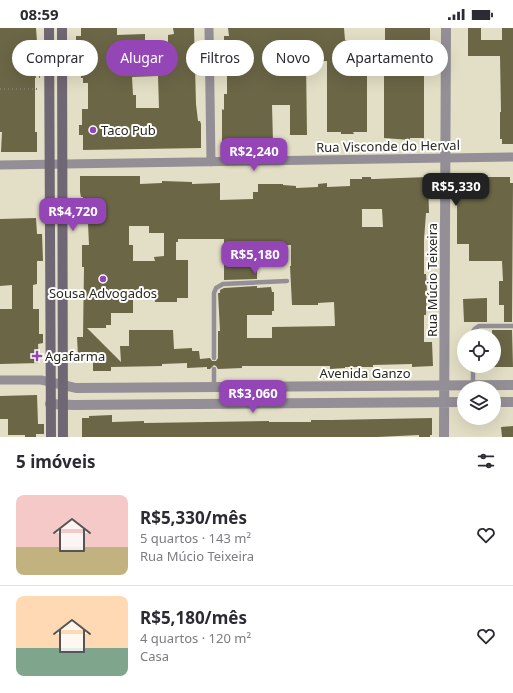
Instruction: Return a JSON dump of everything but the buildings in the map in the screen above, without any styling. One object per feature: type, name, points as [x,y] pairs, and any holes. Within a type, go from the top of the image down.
[{"type":"main road","points":[[49,28],[50,437]]},
{"type":"main road","points":[[62,28],[63,437]]},
{"type":"main road","points":[[50,169],[62,169]]},
{"type":"main road","points":[[50,365],[62,365]]},
{"type":"street","points":[[209,28],[212,162]]},
{"type":"street","name":"Rua Múcio Teixeira","points":[[444,437],[446,28]]},
{"type":"street","name":"Rua Visconde do Herval","points":[[62,169],[212,162],[513,157]]},
{"type":"street","points":[[0,165],[50,169]]},
{"type":"street","points":[[0,380],[41,380],[50,382]]},
{"type":"street","name":"Avenida Ganzo","points":[[50,382],[76,388],[457,386]]},
{"type":"street","name":"Avenida Ganzo","points":[[501,385],[513,385]]},
{"type":"street","points":[[255,387],[255,403]]},
{"type":"street","points":[[50,404],[457,402]]},
{"type":"street","points":[[501,402],[513,402]]},
{"type":"lane","points":[[214,358],[214,293],[216,288],[223,284],[287,281]]},
{"type":"lane","points":[[474,329],[479,326],[513,326]]},
{"type":"lane","points":[[214,369],[214,387]]},
{"type":"path","points":[[0,89],[49,89]]},
{"type":"place","name":"Taco Pub","points":[[93,130]]},
{"type":"place","name":"Sousa Advogados","points":[[103,279]]},
{"type":"place","name":"Agafarma","points":[[37,356]]}]
